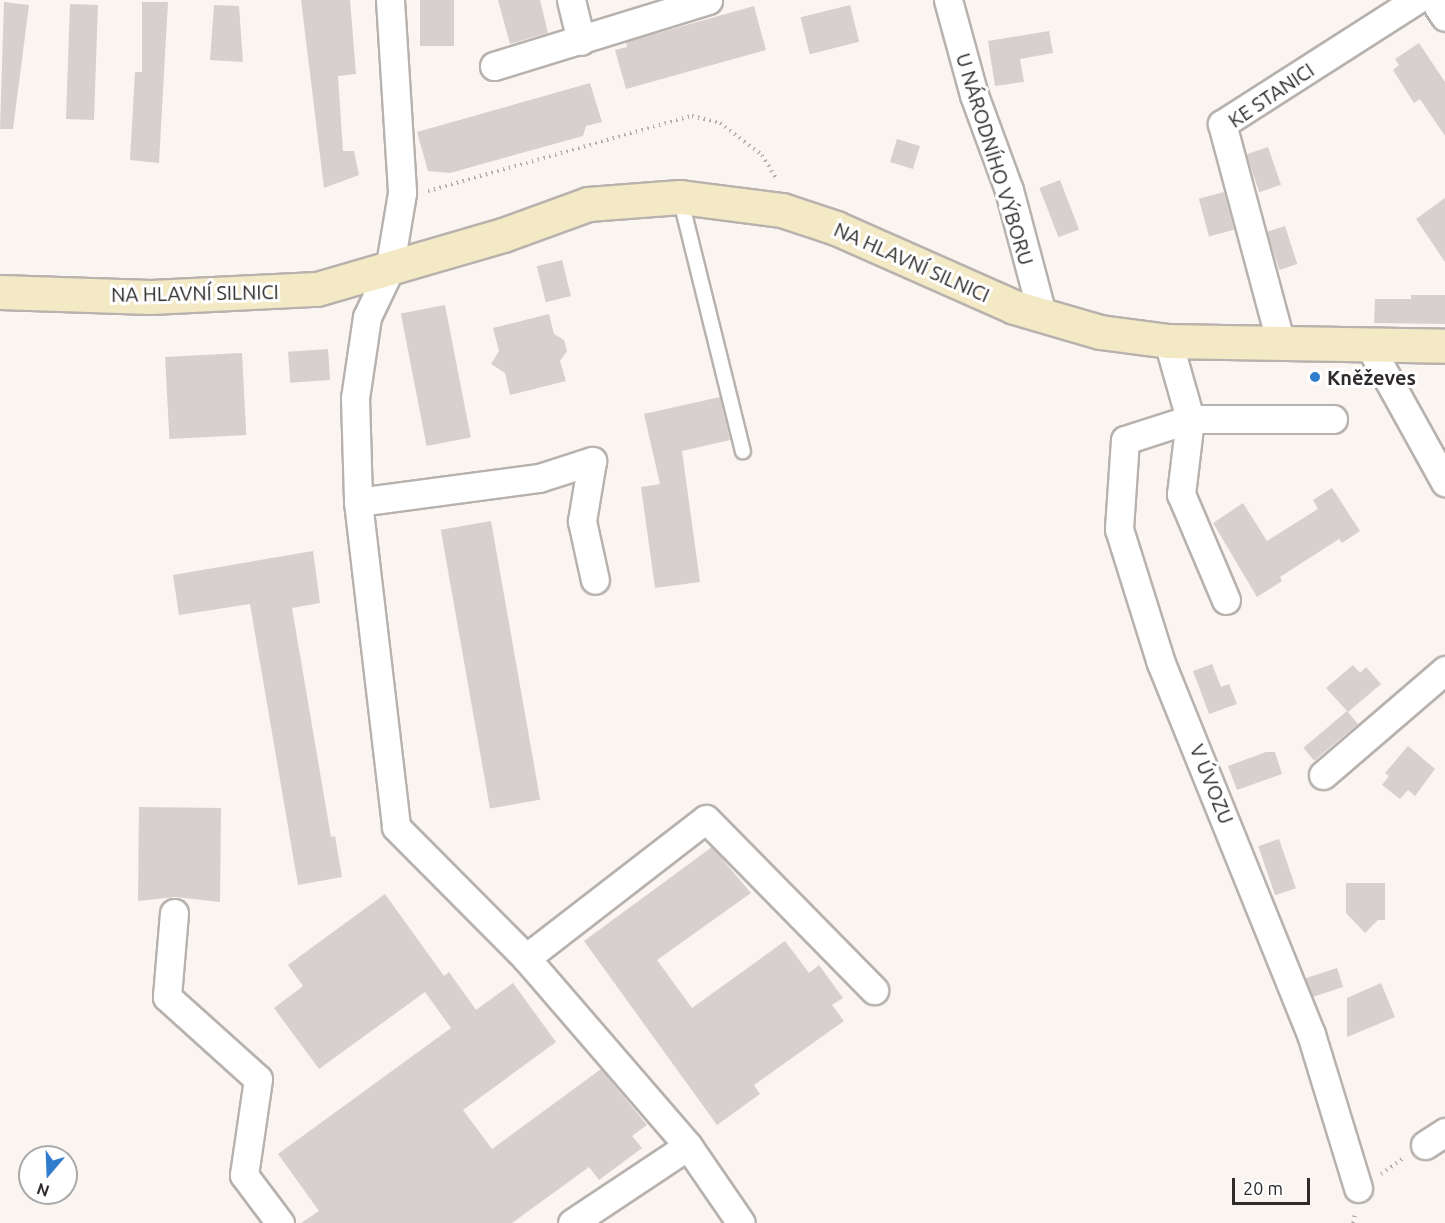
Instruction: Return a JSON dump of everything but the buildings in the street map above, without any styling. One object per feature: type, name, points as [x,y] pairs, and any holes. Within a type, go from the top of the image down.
[{"type":"street","points":[[390,0],[402,193],[388,271],[367,317],[355,398],[358,502],[396,827],[526,958],[688,1146],[741,1223]]},
{"type":"street","points":[[571,0],[581,41]]},
{"type":"street","points":[[494,66],[708,0]]},
{"type":"street","name":"U NÁRODNÍHO VÝBORU","points":[[948,0],[974,95],[1009,190],[1043,318]]},
{"type":"street","name":"KE STANICI","points":[[1281,344],[1222,124],[1416,0]]},
{"type":"street","points":[[1434,0],[1445,17]]},
{"type":"street","name":"NA HLAVNÍ SILNICI","points":[[0,292],[242,295],[316,289],[388,271],[588,204],[680,197],[782,210],[836,228],[1043,318],[1168,341],[1445,346]]},
{"type":"street","points":[[1168,341],[1190,419],[1181,494],[1226,600]]},
{"type":"street","points":[[1369,345],[1445,482]]},
{"type":"street","points":[[1190,419],[1334,419]]},
{"type":"street","name":"V ÚVOZU","points":[[1190,419],[1125,440],[1119,529],[1161,663],[1311,1034],[1358,1188]]},
{"type":"street","points":[[358,502],[539,478],[592,461],[582,521],[595,580]]},
{"type":"street","points":[[1323,775],[1445,669]]},
{"type":"street","points":[[526,958],[706,819],[874,990]]},
{"type":"street","points":[[174,913],[167,997],[258,1079],[244,1175],[280,1223]]},
{"type":"street","points":[[572,1223],[688,1146]]},
{"type":"lane","points":[[680,197],[743,451]]},
{"type":"path","points":[[402,193],[427,191],[692,116],[720,123],[762,155],[778,181],[782,210]]},
{"type":"place","name":"Kněževes","points":[[1315,377]]}]
